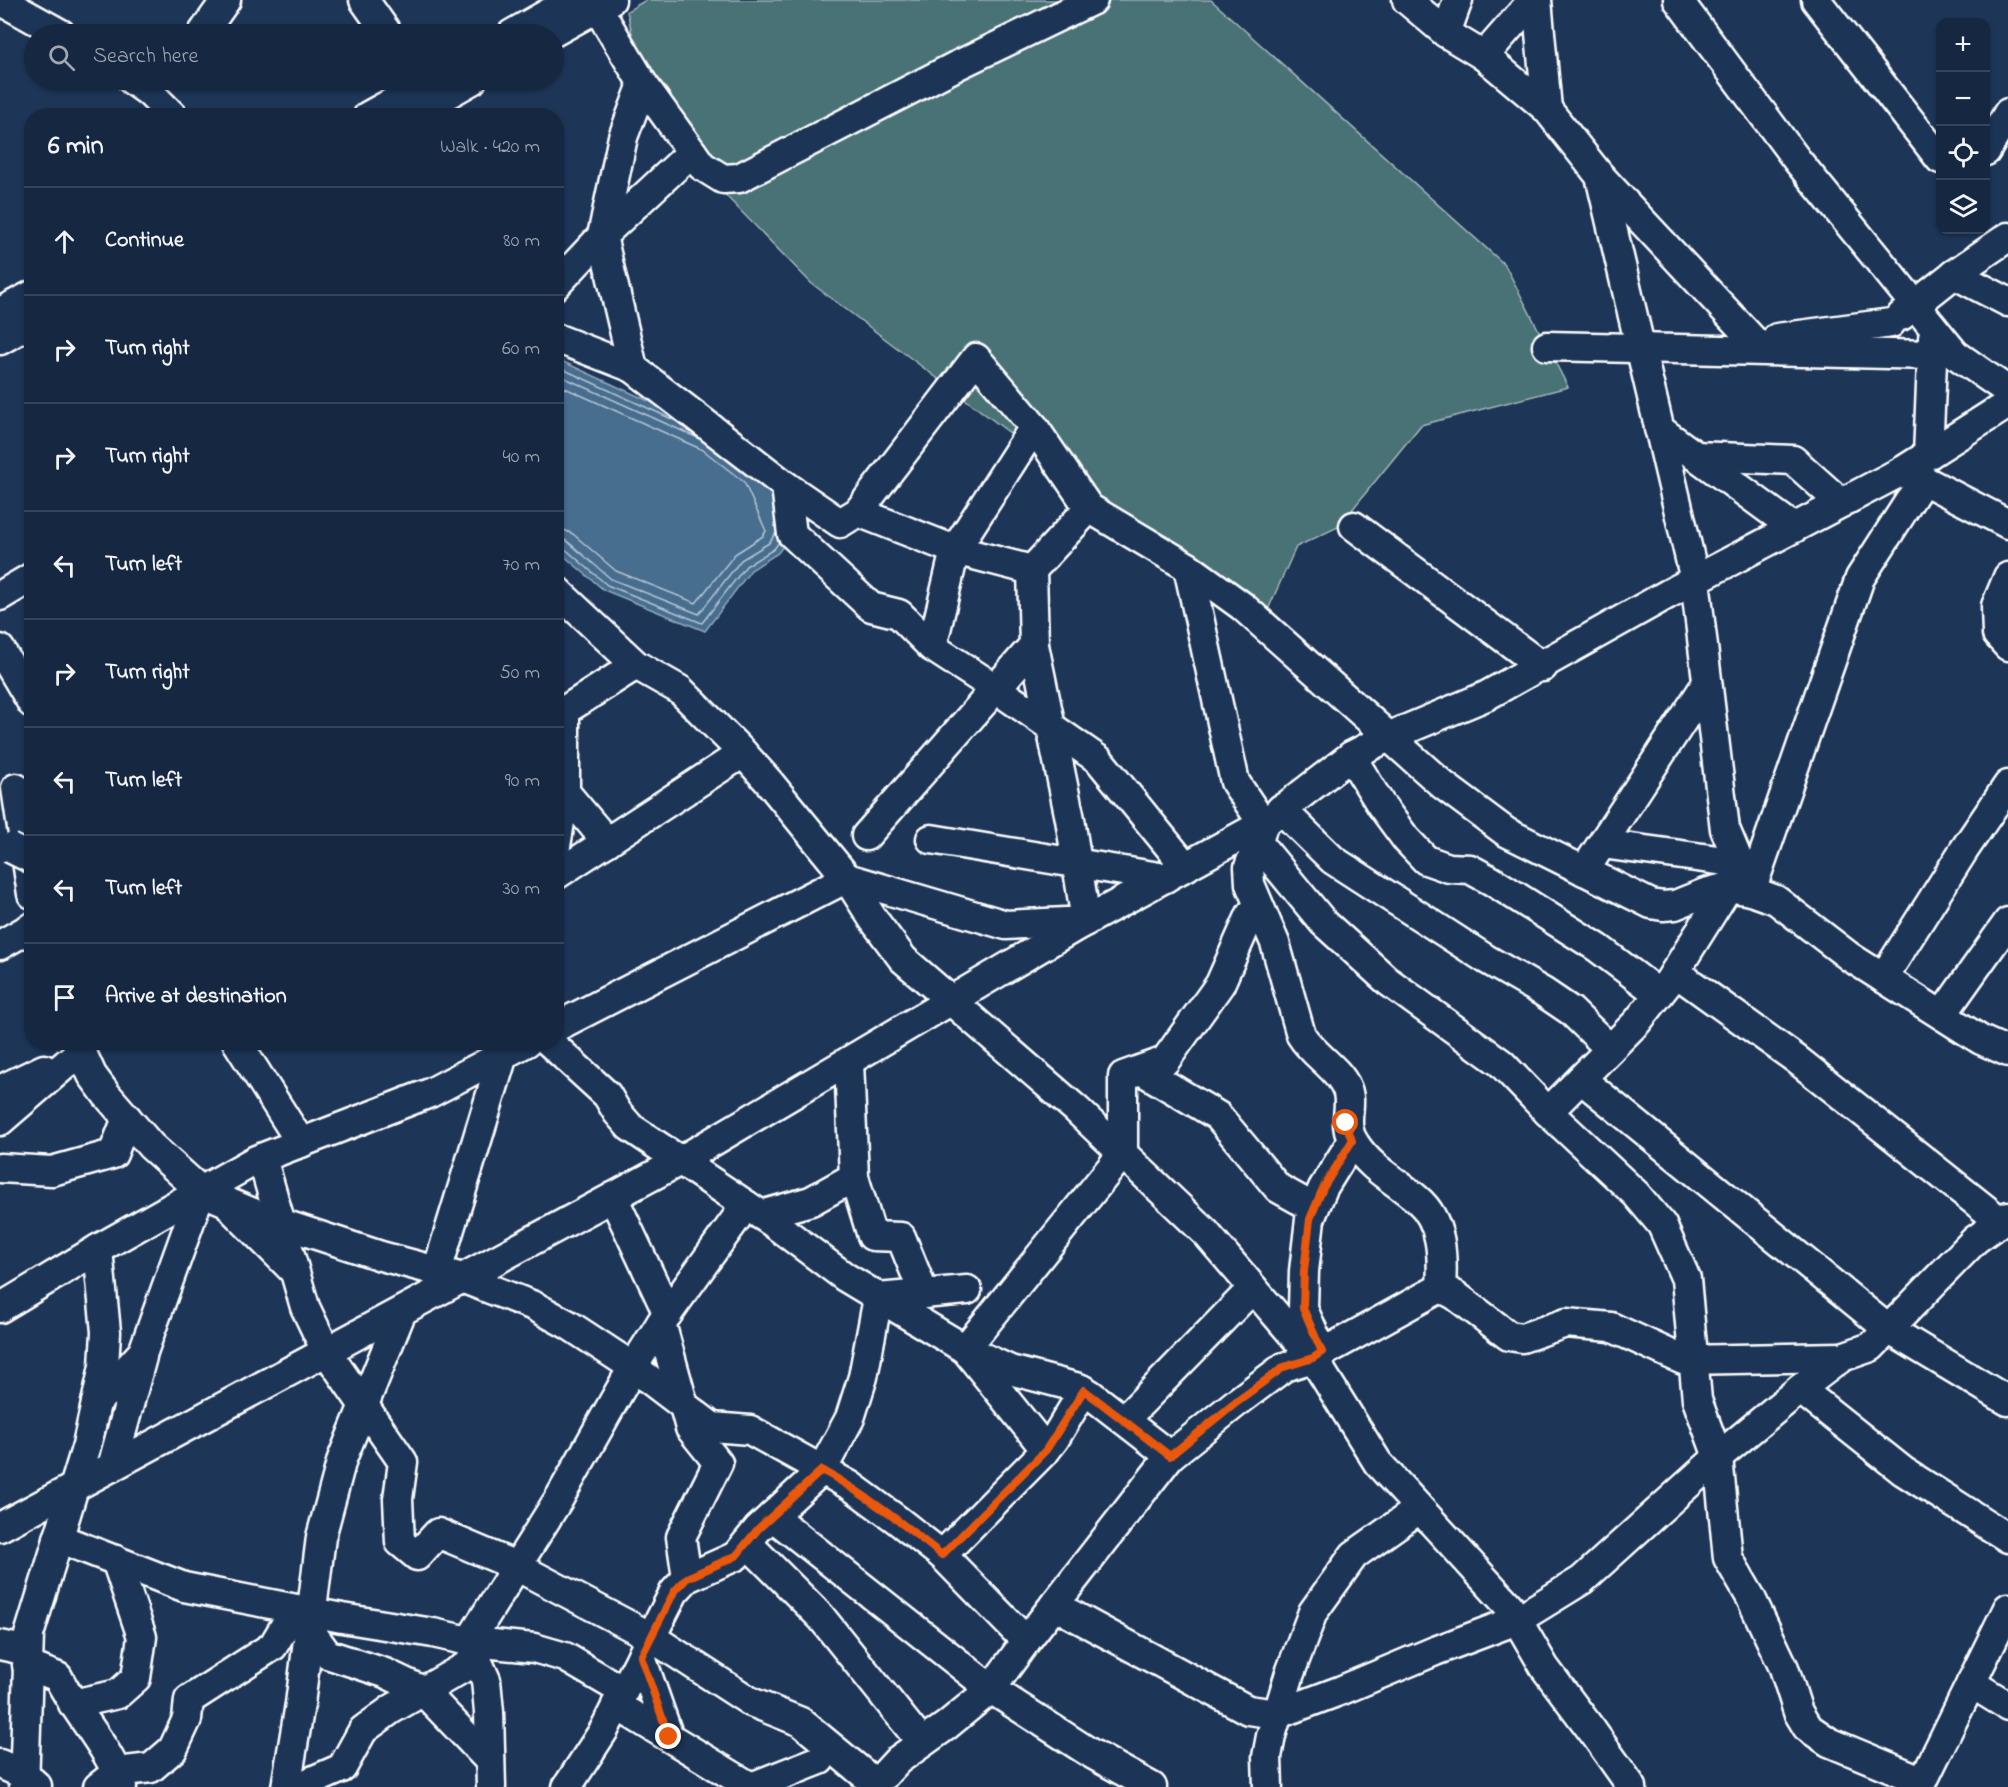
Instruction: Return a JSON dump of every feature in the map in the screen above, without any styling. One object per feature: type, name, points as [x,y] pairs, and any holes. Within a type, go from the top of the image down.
[{"type":"street","points":[[0,0],[43,24]]},
{"type":"street","points":[[209,24],[226,0]]},
{"type":"street","points":[[364,0],[381,24]]},
{"type":"street","points":[[593,2],[642,84],[702,166],[723,179],[739,178],[956,66],[1093,0]]},
{"type":"street","points":[[1407,0],[1446,33],[1484,56],[1547,109],[1600,176],[1754,340]]},
{"type":"street","points":[[1446,33],[1458,0]]},
{"type":"street","points":[[1484,56],[1533,0]]},
{"type":"street","points":[[1537,0],[1547,109]]},
{"type":"street","points":[[1678,0],[1797,160],[1955,354],[2008,391]]},
{"type":"street","points":[[1816,0],[1936,153]]},
{"type":"street","points":[[537,24],[593,2]]},
{"type":"street","points":[[563,24],[593,2]]},
{"type":"street","points":[[633,369],[602,236],[624,137],[642,84]]},
{"type":"street","points":[[151,90],[167,98]]},
{"type":"street","points":[[381,108],[411,90]]},
{"type":"street","points":[[423,108],[454,90]]},
{"type":"street","points":[[1990,145],[2008,113]]},
{"type":"street","points":[[564,276],[602,236],[692,152]]},
{"type":"street","points":[[1600,176],[1695,580],[1725,829],[1739,880]]},
{"type":"street","points":[[1685,350],[1891,323],[1925,316],[1954,274],[2008,237]]},
{"type":"street","points":[[1954,274],[2008,302]]},
{"type":"street","points":[[0,312],[24,299]]},
{"type":"street","points":[[1548,1112],[1637,1022],[1739,880],[1860,578],[1918,468],[1932,355],[1925,316]]},
{"type":"street","points":[[1848,353],[1891,323]]},
{"type":"street","points":[[0,340],[24,326]]},
{"type":"street","points":[[564,341],[633,369],[786,486],[840,523],[858,512],[976,358],[1034,427],[1089,508],[1188,567],[1242,606],[1443,785],[1506,832],[1651,904],[1663,906],[1675,904],[1739,880]]},
{"type":"street","points":[[1547,346],[1932,355]]},
{"type":"street","points":[[0,1527],[402,1311],[449,1275],[613,1197],[680,1161],[1086,921],[1267,825],[1351,756],[1388,737],[1486,696],[1695,580],[1841,503],[1918,468],[2008,404]]},
{"type":"street","points":[[932,647],[956,550],[1034,427]]},
{"type":"street","points":[[1659,429],[1794,528]]},
{"type":"street","points":[[1695,456],[1793,460],[1841,503]]},
{"type":"street","points":[[1918,468],[2008,524]]},
{"type":"street","points":[[786,486],[792,534],[871,607],[899,614],[932,647],[1099,760],[1175,872]]},
{"type":"street","points":[[1086,921],[1077,863],[1034,645],[1032,570],[1089,508]]},
{"type":"street","points":[[858,512],[956,550],[1032,570]]},
{"type":"street","points":[[1354,526],[1542,666]]},
{"type":"street","points":[[1188,567],[1235,782],[1267,825],[1323,922],[1389,981],[1500,1063],[1548,1112],[1636,1194],[1662,1225],[1686,1279],[1697,1400],[1718,1456],[1728,1558],[1750,1596],[1784,1668],[1798,1712],[1807,1727],[1829,1742],[1924,1784],[2008,1608]]},
{"type":"street","points":[[2008,578],[1996,606],[1997,634],[2008,646]]},
{"type":"street","points":[[0,596],[24,582]]},
{"type":"street","points":[[564,598],[636,665],[680,690],[743,753],[847,879],[903,959],[1076,1109],[1123,1153],[1206,1233],[1253,1287],[1318,1355]]},
{"type":"street","points":[[866,836],[1034,645]]},
{"type":"street","points":[[0,650],[24,690]]},
{"type":"street","points":[[564,711],[636,665]]},
{"type":"street","points":[[1584,871],[1707,683]]},
{"type":"street","points":[[564,870],[743,753]]},
{"type":"street","points":[[1351,756],[1381,805],[1406,839],[1426,860],[1449,868],[1470,869],[1598,948],[1667,983],[1796,1059],[2004,1219],[1975,1240],[1871,1347],[1842,1357],[1683,1360],[1611,1327],[1566,1323],[1522,1338],[1509,1336],[1455,1295],[1441,1288]]},
{"type":"street","points":[[564,772],[564,798]]},
{"type":"street","points":[[1883,978],[1964,850],[2008,786]]},
{"type":"street","points":[[16,788],[24,841]]},
{"type":"street","points":[[565,792],[607,842]]},
{"type":"street","points":[[1267,825],[1333,860],[1486,959],[1543,992],[1571,1011],[1610,1049]]},
{"type":"street","points":[[1267,825],[1249,867],[1250,884],[1275,943],[1301,1035],[1307,1045],[1340,1077],[1347,1087],[1349,1096],[1346,1123],[1352,1141],[1377,1170],[1418,1200],[1430,1214],[1441,1238],[1441,1288]]},
{"type":"street","points":[[931,839],[1077,863],[1175,872]]},
{"type":"street","points":[[1602,844],[1739,880],[1776,900],[1850,957],[1981,1040],[2008,1052]]},
{"type":"street","points":[[564,1024],[847,879],[1006,925],[1086,921]]},
{"type":"street","points":[[965,1349],[1123,1153],[1123,1076],[1165,1061],[1220,984],[1251,914]]},
{"type":"street","points":[[1942,1015],[2008,922]]},
{"type":"street","points":[[0,945],[24,932]]},
{"type":"street","points":[[0,1090],[73,1050]]},
{"type":"street","points":[[0,1121],[76,1050]]},
{"type":"street","points":[[80,1050],[92,1075],[151,1146],[212,1195],[296,1273]]},
{"type":"street","points":[[242,1050],[301,1143]]},
{"type":"street","points":[[0,1308],[98,1250],[212,1195],[262,1158],[430,1093],[513,1050]]},
{"type":"street","points":[[449,1275],[515,1050]]},
{"type":"street","points":[[558,1050],[607,1095],[617,1112],[630,1127],[753,1210],[845,1277],[965,1349],[1010,1370],[1084,1390],[1170,1456]]},
{"type":"street","points":[[849,1062],[854,1178],[872,1236],[901,1237],[924,1294]]},
{"type":"street","points":[[1141,1070],[1218,1116],[1278,1188],[1314,1208]]},
{"type":"street","points":[[1581,1079],[1888,1329],[2008,1401]]},
{"type":"street","points":[[0,1168],[52,1171],[113,1154],[127,1118]]},
{"type":"street","points":[[1352,1141],[1323,1188],[1310,1219],[1304,1271],[1303,1308],[1318,1355],[1378,1463],[1509,1606],[1545,1668],[1632,1787]]},
{"type":"street","points":[[262,1158],[305,1307],[327,1351],[403,1462],[398,1499],[400,1542],[417,1556],[438,1533],[516,1566],[646,1647],[751,1702],[801,1722],[875,1786],[898,1760],[991,1689],[1170,1456],[1236,1402],[1284,1367],[1318,1355],[1441,1288]]},
{"type":"street","points":[[487,1776],[486,1680],[475,1651],[474,1634],[560,1497],[633,1367],[665,1319],[753,1210],[811,1201],[854,1178]]},
{"type":"street","points":[[212,1195],[281,1223],[381,1256],[449,1275],[534,1306],[569,1325],[633,1367],[712,1427],[750,1430],[860,1493],[942,1555],[1026,1641]]},
{"type":"street","points":[[112,1467],[143,1352],[212,1195]]},
{"type":"street","points":[[613,1197],[665,1319],[690,1428],[718,1463],[681,1537],[687,1578]]},
{"type":"street","points":[[22,1778],[18,1656],[29,1635],[87,1445],[104,1366],[106,1332],[98,1250]]},
{"type":"street","points":[[1124,1420],[1253,1287]]},
{"type":"street","points":[[878,1298],[967,1290]]},
{"type":"street","points":[[567,1787],[604,1730],[674,1592],[687,1578],[736,1556],[772,1516],[822,1470],[850,1418],[863,1377],[878,1298]]},
{"type":"street","points":[[286,1787],[300,1704],[305,1617],[321,1537],[342,1459],[402,1311]]},
{"type":"street","points":[[965,1349],[1046,1450]]},
{"type":"street","points":[[327,1351],[349,1441]]},
{"type":"street","points":[[96,1404],[143,1352]]},
{"type":"street","points":[[1054,1605],[1248,1710],[1278,1714],[1517,1620],[1582,1580],[1718,1456],[1842,1357]]},
{"type":"street","points":[[1800,1389],[1903,1471],[2008,1538]]},
{"type":"street","points":[[942,1555],[1046,1450],[1084,1390]]},
{"type":"street","points":[[1268,1787],[1267,1757],[1278,1714],[1290,1673],[1313,1612],[1354,1555],[1419,1509]]},
{"type":"street","points":[[772,1516],[991,1689],[1092,1754],[1152,1787]]},
{"type":"street","points":[[58,1538],[184,1587],[305,1617],[433,1633],[475,1651],[534,1648],[565,1657],[669,1737],[747,1785],[820,1760]]},
{"type":"street","points":[[747,1543],[821,1617],[922,1743]]},
{"type":"street","points":[[73,1704],[118,1694],[136,1678],[142,1637],[116,1560]]},
{"type":"street","points":[[305,1617],[327,1654],[385,1673],[423,1691],[487,1776]]},
{"type":"street","points":[[0,1645],[58,1677],[112,1782],[151,1768],[173,1749],[187,1719],[189,1700],[273,1646],[305,1617]]},
{"type":"street","points":[[646,1647],[669,1737]]},
{"type":"street","points":[[298,1787],[342,1768],[363,1730],[392,1709],[423,1691],[475,1651]]},
{"type":"street","points":[[374,1722],[385,1673]]},
{"type":"street","points":[[1971,1683],[2008,1706]]},
{"type":"green space","points":[[646,0],[1211,0],[1505,265],[1568,387],[1421,425],[1338,527],[1296,547],[1262,623],[811,283],[651,119],[627,11]]},
{"type":"water","points":[[564,362],[714,431],[762,468],[792,534],[778,553],[751,570],[705,631],[604,590],[564,556]]},
{"type":"route","points":[[669,1737],[641,1657],[674,1592],[687,1578],[736,1556],[758,1529],[822,1470],[851,1486],[942,1555],[1046,1450],[1084,1390],[1170,1456],[1236,1402],[1284,1367],[1313,1358],[1322,1352],[1303,1308],[1304,1271],[1310,1219],[1323,1188],[1352,1141],[1346,1123]]}]
